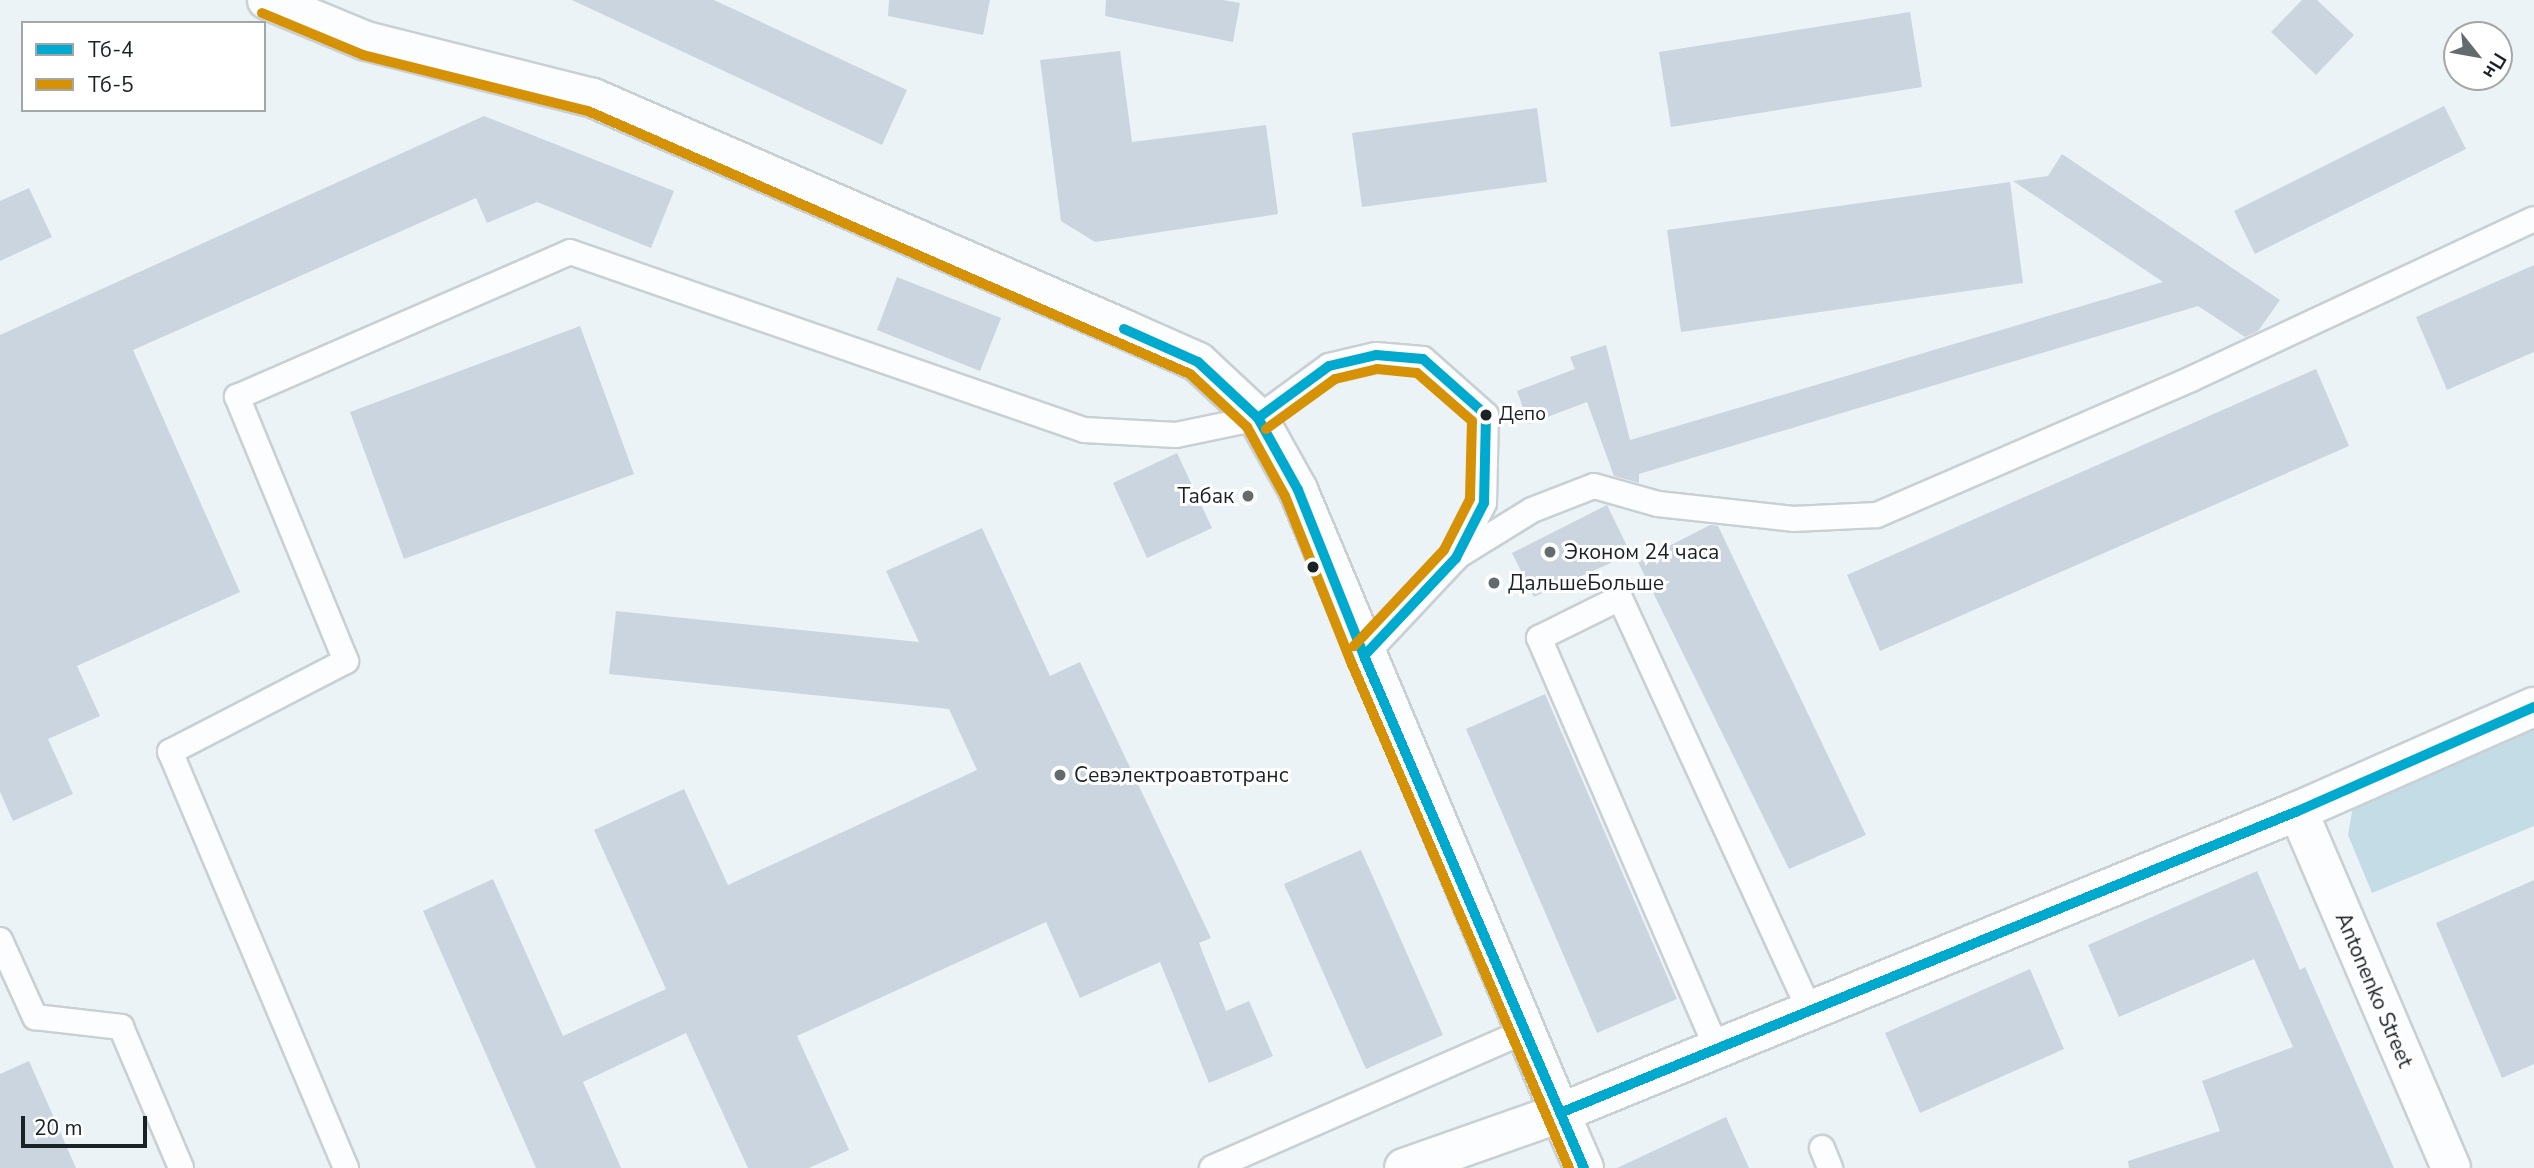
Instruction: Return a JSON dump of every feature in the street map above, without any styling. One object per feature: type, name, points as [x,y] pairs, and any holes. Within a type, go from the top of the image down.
[{"type":"street","points":[[267,0],[366,41],[593,98],[1198,362],[1258,418],[1298,489],[1364,656],[1584,1168]]},
{"type":"street","points":[[1404,1168],[1560,1114],[2298,811],[2534,707]]},
{"type":"street","name":"Antonenko Street","points":[[2298,811],[2451,1168]]},
{"type":"lane","points":[[1364,656],[1456,558],[1532,510],[1594,486],[1658,504],[1793,519],[1878,515],[2191,379],[2534,219]]},
{"type":"lane","points":[[346,1168],[170,752],[346,661],[237,397],[570,252],[1084,430],[1176,435],[1258,418],[1329,366],[1376,355],[1423,359],[1486,415],[1484,503],[1456,558]]},
{"type":"lane","points":[[1717,1049],[1539,638],[1620,598],[1810,1011]]},
{"type":"lane","points":[[0,940],[35,1017],[121,1027],[181,1168]]},
{"type":"lane","points":[[1212,1168],[1524,1032]]},
{"type":"shaded area","points":[[2534,719],[2534,826],[2372,893],[2348,835],[2352,812],[2363,794]]},
{"type":"building","points":[[572,0],[714,0],[907,90],[882,145]]},
{"type":"building","points":[[889,0],[990,0],[983,35],[888,16]]},
{"type":"building","points":[[1106,0],[1223,0],[1240,3],[1233,42],[1105,16]]},
{"type":"building","points":[[2302,0],[2317,0],[2354,35],[2316,75],[2271,32]]},
{"type":"building","points":[[1910,12],[1922,87],[1671,127],[1659,52]]},
{"type":"building","points":[[1120,51],[1132,142],[1266,125],[1278,214],[1095,242],[1061,221],[1040,60]]},
{"type":"building","points":[[2444,106],[2466,149],[2255,254],[2234,211]]},
{"type":"building","points":[[1537,108],[1547,182],[1362,207],[1352,133]]},
{"type":"building","points":[[484,116],[674,191],[651,248],[537,202],[487,223],[476,198],[133,350],[240,592],[77,666],[100,716],[48,739],[73,794],[13,821],[0,792],[0,335]]},
{"type":"building","points":[[2062,154],[2280,300],[2258,331],[2245,337],[2198,306],[1639,474],[1639,483],[1614,476],[1587,402],[1529,424],[1517,391],[1575,369],[1570,357],[1606,345],[1630,440],[2163,282],[2013,181],[2048,176]]},
{"type":"building","points":[[2010,182],[2023,283],[1681,332],[1667,230]]},
{"type":"building","points":[[29,188],[52,237],[0,261],[0,201]]},
{"type":"building","points":[[2534,265],[2534,352],[2447,390],[2416,317]]},
{"type":"building","points":[[897,277],[1001,318],[980,371],[877,330]]},
{"type":"building","points":[[580,326],[634,474],[404,559],[350,412]]},
{"type":"building","points":[[2316,369],[2349,446],[1880,651],[1847,575]]},
{"type":"building","points":[[1177,453],[1212,528],[1147,558],[1113,483]]},
{"type":"building","points":[[1607,505],[1631,554],[1534,597],[1512,553]]},
{"type":"building","points":[[1710,525],[1718,526],[1866,835],[1789,869],[1638,562]]},
{"type":"building","points":[[982,528],[1050,676],[1080,662],[1211,938],[1199,943],[1226,1011],[1249,1001],[1273,1056],[1209,1083],[1160,962],[1080,998],[1046,922],[797,1036],[849,1150],[809,1168],[748,1168],[686,1033],[583,1082],[621,1168],[536,1168],[423,911],[493,879],[563,1036],[666,989],[594,830],[684,789],[728,885],[977,770],[949,709],[609,674],[616,611],[919,642],[886,571]]},
{"type":"building","points":[[1545,694],[1677,999],[1597,1033],[1466,729]]},
{"type":"building","points":[[1361,850],[1443,1035],[1366,1069],[1284,884]]},
{"type":"building","points":[[2257,871],[2300,970],[2305,967],[2394,1168],[2129,1168],[2128,1161],[2220,1131],[2202,1081],[2293,1047],[2254,959],[2119,1017],[2088,945]]},
{"type":"building","points":[[2534,880],[2534,1064],[2502,1078],[2436,923]]},
{"type":"building","points":[[2030,969],[2064,1049],[1920,1113],[1885,1033]]},
{"type":"building","points":[[29,1061],[76,1168],[0,1168],[0,1074]]},
{"type":"building","points":[[1726,1117],[1749,1168],[1617,1168]]},
{"type":"transit line","name":"Тб-5","points":[[262,13],[363,55],[588,111],[1190,374],[1247,427],[1285,496],[1351,662],[1569,1168]]},
{"type":"transit line","name":"Тб-4","points":[[1124,329],[1198,362],[1258,418],[1298,490],[1364,656],[1584,1168]]},
{"type":"transit line","name":"Тб-4","points":[[1258,418],[1329,366],[1376,355],[1423,359],[1486,415],[1484,503],[1456,558],[1364,656]]},
{"type":"transit line","name":"Тб-5","points":[[1266,429],[1335,379],[1377,369],[1417,373],[1472,421],[1470,499],[1444,550],[1354,646]]},
{"type":"transit line","name":"Тб-4","points":[[1560,1113],[2298,811],[2534,707]]},
{"type":"place","name":"Депо","points":[[1486,415]]},
{"type":"place","name":"Табак","points":[[1248,496]]},
{"type":"place","name":"Эконом 24 часа","points":[[1550,552]]},
{"type":"place","name":"ДальшеБольше","points":[[1494,583]]},
{"type":"place","name":"Севэлектроавтотранс","points":[[1060,775]]}]
